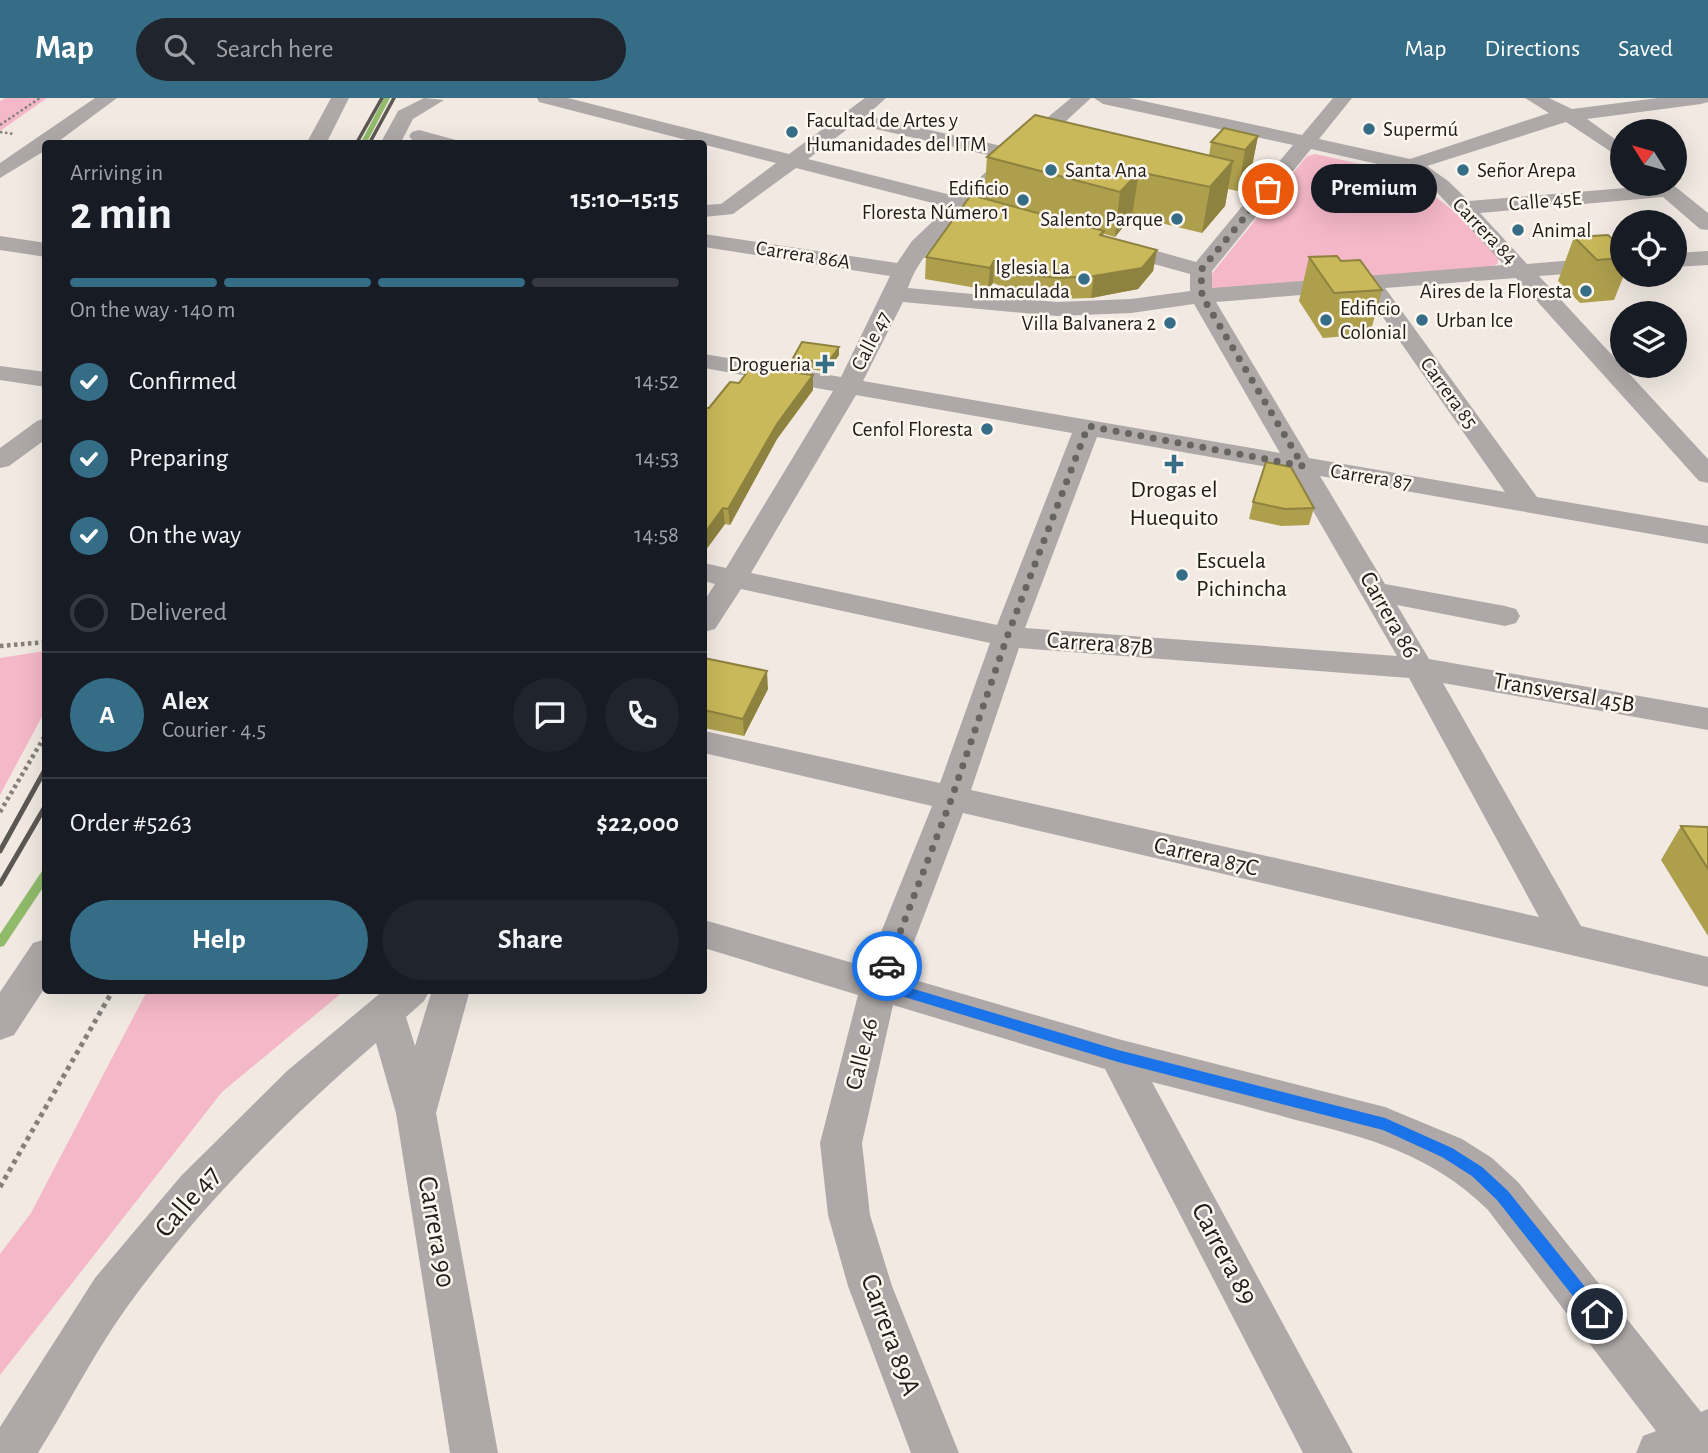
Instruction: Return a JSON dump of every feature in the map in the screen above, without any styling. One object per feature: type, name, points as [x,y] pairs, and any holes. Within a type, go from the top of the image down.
[{"type":"street","points":[[51,140],[108,98]]},
{"type":"street","points":[[318,140],[340,98],[331,98]]},
{"type":"street","points":[[546,98],[707,140]]},
{"type":"street","points":[[603,113],[627,98]]},
{"type":"street","points":[[707,211],[726,210],[877,98]]},
{"type":"street","name":"Calle 47","points":[[707,618],[734,578],[849,386],[895,294],[902,271],[920,246],[962,204],[1082,98]]},
{"type":"street","name":"Carrera 84","points":[[1103,98],[1410,165],[1441,185],[1464,208],[1708,475]]},
{"type":"street","points":[[1201,283],[1255,204],[1343,98]]},
{"type":"street","points":[[1534,98],[1570,116],[1610,144]]},
{"type":"street","points":[[1410,165],[1551,118],[1701,98]]},
{"type":"street","points":[[417,139],[436,99]]},
{"type":"street","points":[[392,140],[405,115],[436,99]]},
{"type":"street","points":[[851,118],[1019,152],[1050,155]]},
{"type":"street","points":[[707,140],[1026,221]]},
{"type":"street","points":[[0,172],[42,146]]},
{"type":"street","name":"Calle 45E","points":[[1464,208],[1610,193]]},
{"type":"street","points":[[1674,196],[1708,224]]},
{"type":"street","points":[[1232,198],[1255,204]]},
{"type":"street","points":[[1091,239],[1201,283]]},
{"type":"street","name":"Carrera 86A","points":[[707,240],[902,271]]},
{"type":"street","points":[[0,243],[42,249]]},
{"type":"street","points":[[1687,259],[1708,258]]},
{"type":"street","points":[[895,294],[1057,309],[1131,306],[1201,283],[1370,283],[1610,264]]},
{"type":"street","name":"Carrera 86","points":[[1201,283],[1569,938]]},
{"type":"street","name":"Carrera 85","points":[[1370,283],[1527,503]]},
{"type":"street","name":"Carrera 87","points":[[707,361],[1708,535]]},
{"type":"street","points":[[0,373],[42,379]]},
{"type":"street","name":"Calle 46","points":[[849,1215],[841,1143],[879,984],[951,800],[1007,637],[1088,426]]},
{"type":"street","points":[[0,460],[42,430]]},
{"type":"street","name":"Carrera 87B","points":[[707,573],[1007,637],[1419,668]]},
{"type":"street","points":[[1376,592],[1505,616]]},
{"type":"street","name":"Transversal 45B","points":[[1419,668],[1708,719]]},
{"type":"street","name":"Carrera 87C","points":[[707,743],[1569,938],[1708,972]]},
{"type":"street","points":[[707,935],[1118,1056],[1385,1125],[1447,1152],[1477,1171],[1503,1196],[1691,1445]]},
{"type":"street","points":[[0,1024],[42,960]]},
{"type":"street","points":[[416,1113],[450,994]]},
{"type":"street","name":"Calle 47","points":[[11,1453],[111,1293],[196,1190],[301,1083],[399,1002]]},
{"type":"street","name":"Carrera 90","points":[[399,1002],[474,1453]]},
{"type":"street","name":"Carrera 89","points":[[1118,1056],[1329,1453]]},
{"type":"street","name":"Carrera 89A","points":[[849,1215],[870,1286],[935,1453]]},
{"type":"path","points":[[0,124],[40,98]]},
{"type":"path","points":[[0,646],[42,642]]},
{"type":"path","points":[[0,812],[42,741]]},
{"type":"path","points":[[0,1187],[111,994]]},
{"type":"shaded area","points":[[6,98],[47,98],[0,131],[0,101]]},
{"type":"shaded area","points":[[1315,154],[1406,174],[1455,212],[1498,255],[1498,263],[1490,270],[1225,291],[1211,288],[1206,281],[1307,156]]},
{"type":"shaded area","points":[[42,651],[42,717],[0,795],[0,658]]},
{"type":"shaded area","points":[[145,994],[340,994],[222,1092],[0,1375],[0,1254],[31,1213]]},
{"type":"building","points":[[1035,115],[1233,161],[1210,187],[1139,172],[1120,192],[987,157]]},
{"type":"building","points":[[1224,128],[1258,136],[1245,150],[1211,142]]},
{"type":"building","points":[[971,195],[1104,231],[1100,235],[1157,250],[1142,268],[1094,276],[1059,278],[1028,275],[994,261],[990,268],[926,257]]},
{"type":"building","points":[[1608,235],[1610,259],[1597,260],[1574,237]]},
{"type":"building","points":[[1337,256],[1341,261],[1360,260],[1382,290],[1334,293],[1309,257]]},
{"type":"building","points":[[802,342],[839,347],[827,364],[793,358]]},
{"type":"building","points":[[751,367],[813,375],[777,424],[728,509],[723,508],[707,530],[707,408],[730,382],[739,383]]},
{"type":"building","points":[[1266,462],[1291,467],[1314,508],[1285,509],[1253,502]]},
{"type":"building","points":[[707,659],[767,671],[743,719],[707,711]]},
{"type":"building","points":[[1681,826],[1708,827],[1708,869]]},
{"type":"waterway","points":[[365,140],[387,98]]},
{"type":"waterway","points":[[0,943],[42,880]]},
{"type":"railway","points":[[358,140],[382,98]]},
{"type":"railway","points":[[371,140],[394,98]]},
{"type":"railway","points":[[0,851],[42,775]]},
{"type":"railway","points":[[0,884],[42,812]]},
{"type":"way so far","points":[[887,966],[951,800],[1007,637],[1088,426],[1303,466],[1202,296],[1201,270],[1268,189]]},
{"type":"place","name":"Supermú","points":[[1369,129]]},
{"type":"place","name":"Facultad de Artes y Humanidades del ITM","points":[[792,132]]},
{"type":"place","name":"Santa Ana","points":[[1051,170]]},
{"type":"place","name":"Señor Arepa","points":[[1463,170]]},
{"type":"place","name":"Premium","points":[[1268,189]]},
{"type":"place","name":"Edificio Floresta Número 1","points":[[1023,200]]},
{"type":"place","name":"Salento Parque","points":[[1177,219]]},
{"type":"place","name":"Animal","points":[[1518,230]]},
{"type":"place","name":"Iglesia La Inmaculada","points":[[1084,279]]},
{"type":"place","name":"Aires de la Floresta","points":[[1586,291]]},
{"type":"place","name":"Edificio Colonial","points":[[1326,320]]},
{"type":"place","name":"Urban Ice","points":[[1422,320]]},
{"type":"place","name":"Villa Balvanera 2","points":[[1170,323]]},
{"type":"place","name":"Drogueria","points":[[825,364]]},
{"type":"place","name":"Cenfol Floresta","points":[[987,429]]},
{"type":"place","name":"Drogas el Huequito","points":[[1174,464]]},
{"type":"place","name":"Escuela Pichincha","points":[[1182,575]]},
{"type":"route","points":[[887,966],[879,984],[1118,1056],[1385,1125],[1447,1152],[1477,1171],[1503,1196],[1597,1314]]}]
